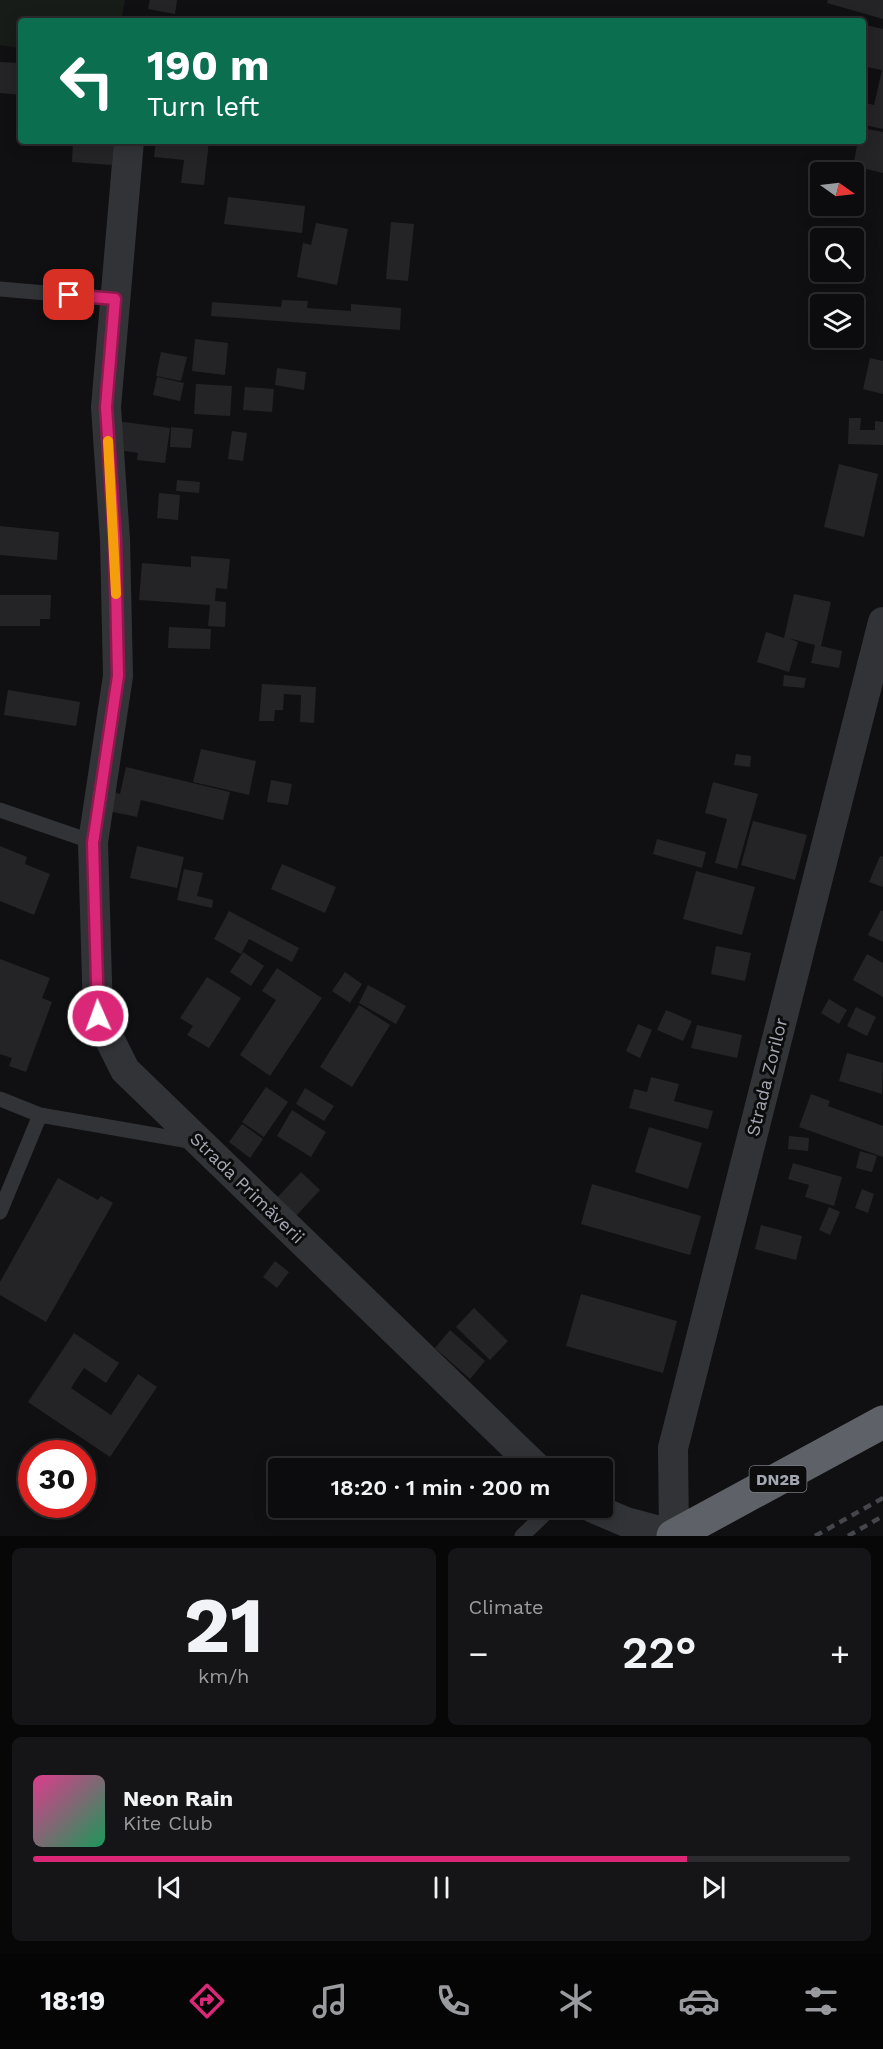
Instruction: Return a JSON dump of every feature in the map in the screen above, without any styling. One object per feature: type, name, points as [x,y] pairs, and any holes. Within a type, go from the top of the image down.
[{"type":"highway","name":"DN2B","points":[[673,1536],[883,1422]]},
{"type":"street","name":"Strada Primăverii","points":[[129,144],[106,407],[115,540],[118,676],[93,843],[98,1016],[125,1070],[527,1458]]},
{"type":"street","name":"Strada Zorilor","points":[[673,1536],[674,1448],[883,622]]},
{"type":"street","points":[[613,1516],[673,1536]]},
{"type":"lane","points":[[0,289],[115,299]]},
{"type":"lane","points":[[0,810],[93,843]]},
{"type":"lane","points":[[0,1099],[40,1115],[201,1143]]},
{"type":"lane","points":[[0,1212],[40,1115]]},
{"type":"lane","points":[[522,1536],[541,1518]]},
{"type":"shaded area","points":[[0,0],[125,0],[122,18],[18,18],[18,48],[0,45]]},
{"type":"building","points":[[150,0],[177,0],[175,14],[148,9]]},
{"type":"building","points":[[828,0],[883,0],[883,19],[827,3]]},
{"type":"building","points":[[866,25],[883,29],[883,129],[866,125],[866,103],[874,105],[882,70],[866,67]]},
{"type":"building","points":[[0,62],[18,63],[18,95],[0,93]]},
{"type":"building","points":[[866,129],[883,132],[883,173],[864,169],[864,162],[854,162],[857,144],[866,144]]},
{"type":"building","points":[[73,144],[114,144],[112,165],[72,162]]},
{"type":"building","points":[[156,144],[209,144],[204,185],[181,183],[184,160],[154,157]]},
{"type":"building","points":[[228,197],[305,206],[302,233],[224,224]]},
{"type":"building","points":[[391,222],[414,224],[408,281],[386,279]]},
{"type":"building","points":[[316,223],[348,229],[337,285],[297,277],[303,243],[311,245]]},
{"type":"building","points":[[282,300],[308,301],[307,308],[351,311],[351,304],[401,308],[400,330],[211,316],[212,302],[281,307]]},
{"type":"building","points":[[195,339],[228,343],[225,375],[192,371]]},
{"type":"building","points":[[161,352],[187,357],[181,381],[156,376]]},
{"type":"building","points":[[870,358],[883,361],[883,394],[863,389]]},
{"type":"building","points":[[277,368],[306,372],[304,390],[275,385]]},
{"type":"building","points":[[157,377],[184,383],[180,401],[153,395]]},
{"type":"building","points":[[196,384],[232,386],[230,416],[194,414]]},
{"type":"building","points":[[245,387],[274,389],[272,412],[243,410]]},
{"type":"building","points":[[849,418],[861,418],[860,430],[875,430],[875,421],[883,422],[883,445],[848,444]]},
{"type":"building","points":[[116,421],[170,428],[165,463],[137,460],[138,453],[112,449]]},
{"type":"building","points":[[171,427],[193,429],[191,448],[170,447]]},
{"type":"building","points":[[232,431],[247,433],[243,461],[228,459]]},
{"type":"building","points":[[839,464],[878,474],[864,537],[824,527]]},
{"type":"building","points":[[177,480],[200,482],[199,493],[176,491]]},
{"type":"building","points":[[159,493],[180,495],[178,520],[157,518]]},
{"type":"building","points":[[0,526],[59,532],[57,560],[0,555]]},
{"type":"building","points":[[191,556],[230,559],[227,589],[216,588],[215,601],[226,602],[225,627],[208,626],[210,605],[139,600],[142,563],[191,567]]},
{"type":"building","points":[[794,594],[831,602],[821,646],[842,651],[839,668],[811,663],[815,645],[788,638],[798,642],[789,672],[757,662],[766,632],[784,638]]},
{"type":"building","points":[[0,595],[51,595],[50,619],[40,619],[40,626],[0,626]]},
{"type":"building","points":[[169,627],[211,629],[210,649],[168,648]]},
{"type":"building","points":[[784,675],[806,678],[804,688],[783,686]]},
{"type":"building","points":[[262,684],[316,687],[314,723],[300,722],[301,695],[284,694],[283,710],[275,710],[274,721],[259,721]]},
{"type":"building","points":[[8,690],[80,702],[76,726],[4,715]]},
{"type":"building","points":[[201,749],[256,761],[249,795],[193,782]]},
{"type":"building","points":[[736,754],[751,756],[750,767],[734,765]]},
{"type":"building","points":[[126,767],[230,792],[223,820],[141,800],[137,817],[104,810],[109,791],[120,794]]},
{"type":"building","points":[[271,780],[292,784],[288,805],[267,802]]},
{"type":"building","points":[[713,782],[758,794],[737,869],[715,863],[727,819],[705,813]]},
{"type":"building","points":[[753,821],[807,835],[795,880],[741,865]]},
{"type":"building","points":[[657,839],[706,852],[702,868],[653,854]]},
{"type":"building","points":[[0,846],[27,857],[25,864],[50,874],[34,915],[0,901]]},
{"type":"building","points":[[137,846],[184,857],[177,888],[130,878]]},
{"type":"building","points":[[880,856],[883,857],[883,887],[869,882]]},
{"type":"building","points":[[282,864],[336,887],[325,913],[271,889]]},
{"type":"building","points":[[184,869],[203,873],[197,896],[213,900],[212,908],[177,900]]},
{"type":"building","points":[[696,871],[755,887],[742,935],[683,919]]},
{"type":"building","points":[[881,910],[883,911],[883,942],[868,935]]},
{"type":"building","points":[[229,911],[299,948],[292,962],[249,939],[241,954],[214,939]]},
{"type":"building","points":[[716,946],[751,953],[745,981],[711,974]]},
{"type":"building","points":[[243,952],[264,966],[251,986],[230,972]]},
{"type":"building","points":[[867,954],[883,963],[883,997],[853,980]]},
{"type":"building","points":[[0,959],[50,978],[42,998],[52,1002],[26,1072],[9,1066],[12,1058],[0,1054]]},
{"type":"building","points":[[277,968],[322,998],[270,1076],[240,1055],[276,1000],[262,991]]},
{"type":"building","points":[[345,972],[362,984],[350,1003],[332,991]]},
{"type":"building","points":[[207,977],[241,998],[209,1048],[187,1035],[193,1026],[180,1018]]},
{"type":"building","points":[[368,985],[406,1006],[396,1024],[359,1003]]},
{"type":"building","points":[[829,999],[847,1010],[839,1024],[821,1013]]},
{"type":"building","points":[[359,1005],[390,1025],[352,1087],[320,1067]]},
{"type":"building","points":[[856,1007],[876,1017],[867,1036],[847,1026]]},
{"type":"building","points":[[666,1010],[692,1021],[683,1041],[657,1030]]},
{"type":"building","points":[[638,1024],[652,1030],[640,1058],[626,1051]]},
{"type":"building","points":[[697,1025],[742,1035],[737,1058],[691,1048]]},
{"type":"building","points":[[847,1053],[883,1063],[882,1094],[839,1081]]},
{"type":"building","points":[[651,1077],[679,1084],[674,1101],[713,1111],[708,1129],[629,1108],[634,1089],[647,1092]]},
{"type":"building","points":[[266,1087],[288,1102],[264,1137],[242,1122]]},
{"type":"building","points":[[305,1088],[334,1106],[324,1121],[296,1104]]},
{"type":"building","points":[[811,1094],[830,1101],[828,1106],[883,1126],[883,1157],[799,1127]]},
{"type":"building","points":[[292,1110],[326,1132],[311,1157],[277,1136]]},
{"type":"building","points":[[242,1124],[263,1139],[250,1158],[229,1142]]},
{"type":"building","points":[[649,1127],[702,1143],[688,1189],[635,1172]]},
{"type":"building","points":[[789,1136],[809,1138],[808,1151],[788,1149]]},
{"type":"building","points":[[860,1151],[877,1156],[872,1172],[856,1168]]},
{"type":"building","points":[[793,1163],[842,1177],[834,1206],[805,1197],[809,1185],[788,1179]]},
{"type":"building","points":[[301,1172],[320,1190],[295,1217],[276,1199]]},
{"type":"building","points":[[58,1178],[98,1200],[101,1196],[113,1203],[46,1322],[0,1295],[0,1282]]},
{"type":"building","points":[[592,1184],[701,1216],[690,1255],[581,1224]]},
{"type":"building","points":[[862,1189],[874,1194],[868,1213],[855,1208]]},
{"type":"building","points":[[829,1207],[840,1212],[830,1235],[819,1230]]},
{"type":"building","points":[[761,1225],[802,1236],[796,1260],[755,1249]]},
{"type":"building","points":[[275,1261],[289,1272],[277,1288],[263,1277]]},
{"type":"building","points":[[581,1294],[677,1321],[663,1373],[566,1346]]},
{"type":"building","points":[[474,1308],[508,1341],[490,1360],[456,1327]]},
{"type":"building","points":[[450,1330],[485,1361],[470,1379],[435,1348]]},
{"type":"building","points":[[74,1333],[119,1363],[106,1383],[84,1368],[71,1388],[111,1415],[138,1374],[157,1387],[110,1457],[96,1448],[96,1440],[85,1440],[28,1402]]},
{"type":"railway","points":[[815,1536],[883,1498]]},
{"type":"railway","points":[[848,1536],[883,1516]]},
{"type":"slow traffic","points":[[108,441],[115,540],[116,594]]},
{"type":"route","points":[[69,295],[115,299],[106,407],[115,540],[118,676],[93,843],[98,1016]]}]
